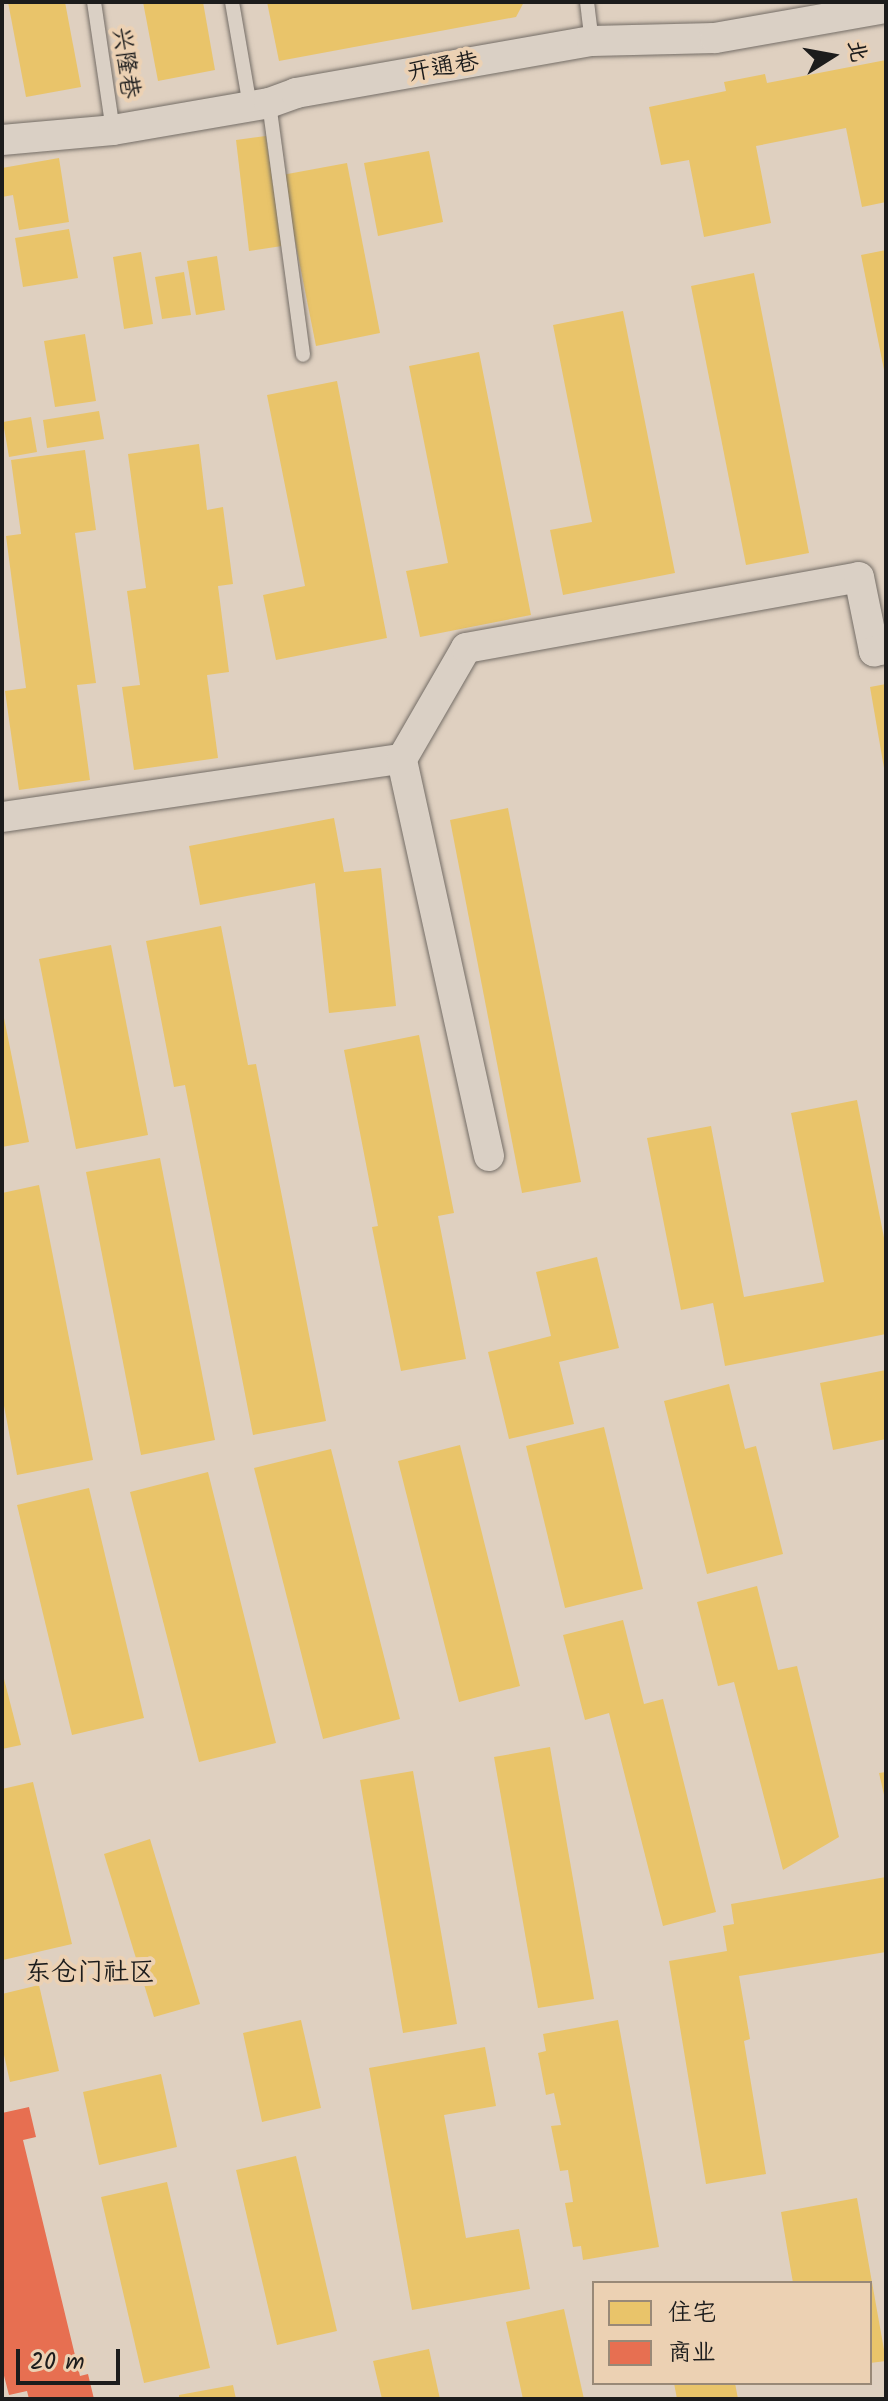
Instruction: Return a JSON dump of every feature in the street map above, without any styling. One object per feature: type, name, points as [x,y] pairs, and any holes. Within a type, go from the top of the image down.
[{"type":"street","name":"开通巷","points":[[2,140],[113,130],[259,105],[296,93],[592,41],[715,38],[886,8]]},
{"type":"street","points":[[489,1156],[402,759],[466,648],[859,577],[880,650]]},
{"type":"street","points":[[2,817],[402,759]]},
{"type":"lane","name":"兴隆巷","points":[[94,2],[113,130]]},
{"type":"lane","points":[[232,2],[259,105],[303,355]]},
{"type":"lane","points":[[587,2],[592,41]]},
{"type":"building: 住宅","points":[[8,2],[65,2],[81,87],[26,97]]},
{"type":"building: 住宅","points":[[143,2],[203,2],[215,70],[158,81]]},
{"type":"building: 住宅","points":[[267,2],[524,2],[516,17],[279,61]]},
{"type":"building: 住宅","points":[[886,60],[886,202],[862,207],[846,128],[756,146],[771,223],[704,237],[689,160],[661,165],[649,107],[726,91],[724,82],[765,74],[767,83]]},
{"type":"building: 住宅","points":[[266,136],[282,246],[249,251],[236,140]]},
{"type":"building: 住宅","points":[[429,151],[443,222],[378,236],[364,163]]},
{"type":"building: 住宅","points":[[59,158],[69,222],[19,230],[13,195],[2,197],[2,168]]},
{"type":"building: 住宅","points":[[347,163],[380,333],[316,346],[282,175]]},
{"type":"building: 住宅","points":[[69,229],[78,278],[23,287],[15,238]]},
{"type":"building: 住宅","points":[[886,250],[886,375],[885,375],[861,255]]},
{"type":"building: 住宅","points":[[141,252],[153,324],[124,329],[113,257]]},
{"type":"building: 住宅","points":[[217,256],[225,310],[196,315],[187,261]]},
{"type":"building: 住宅","points":[[184,272],[191,315],[162,319],[155,277]]},
{"type":"building: 住宅","points":[[754,273],[809,553],[746,565],[691,286]]},
{"type":"building: 住宅","points":[[623,311],[675,573],[563,595],[550,530],[592,522],[553,325]]},
{"type":"building: 住宅","points":[[85,334],[96,401],[55,407],[44,341]]},
{"type":"building: 住宅","points":[[479,352],[531,615],[420,637],[406,571],[448,563],[409,366]]},
{"type":"building: 住宅","points":[[337,381],[387,638],[276,660],[263,595],[305,586],[267,395]]},
{"type":"building: 住宅","points":[[99,411],[104,439],[47,448],[43,420]]},
{"type":"building: 住宅","points":[[31,417],[37,452],[9,457],[3,422]]},
{"type":"building: 住宅","points":[[199,444],[207,510],[223,507],[233,584],[218,586],[229,672],[207,675],[218,758],[134,770],[122,687],[140,685],[127,591],[146,588],[128,454]]},
{"type":"building: 住宅","points":[[85,450],[96,530],[75,533],[96,683],[77,685],[90,780],[19,790],[5,691],[26,688],[6,536],[21,534],[11,460]]},
{"type":"building: 住宅","points":[[886,684],[886,767],[884,768],[870,687]]},
{"type":"building: 住宅","points":[[508,808],[581,1182],[522,1193],[450,820]]},
{"type":"building: 住宅","points":[[334,818],[344,872],[381,868],[396,1006],[329,1013],[315,883],[200,905],[189,846]]},
{"type":"building: 住宅","points":[[221,926],[248,1065],[256,1064],[326,1421],[253,1435],[185,1085],[174,1087],[146,941]]},
{"type":"building: 住宅","points":[[111,945],[148,1135],[76,1149],[39,959]]},
{"type":"building: 住宅","points":[[2,1008],[29,1142],[2,1147]]},
{"type":"building: 住宅","points":[[419,1035],[454,1213],[438,1216],[466,1359],[401,1371],[372,1227],[378,1226],[344,1050]]},
{"type":"building: 住宅","points":[[857,1100],[886,1248],[886,1334],[725,1366],[713,1303],[681,1310],[647,1138],[711,1126],[744,1297],[824,1282],[791,1113]]},
{"type":"building: 住宅","points":[[160,1158],[215,1440],[141,1455],[86,1172]]},
{"type":"building: 住宅","points":[[39,1185],[93,1460],[17,1475],[2,1395],[2,1193]]},
{"type":"building: 住宅","points":[[597,1257],[619,1348],[559,1362],[574,1424],[509,1439],[488,1352],[551,1336],[536,1272]]},
{"type":"building: 住宅","points":[[886,1370],[886,1439],[833,1450],[820,1383]]},
{"type":"building: 住宅","points":[[729,1384],[745,1449],[756,1446],[783,1554],[707,1574],[664,1401]]},
{"type":"building: 住宅","points":[[604,1427],[643,1589],[565,1608],[526,1446]]},
{"type":"building: 住宅","points":[[460,1445],[520,1686],[459,1702],[398,1461]]},
{"type":"building: 住宅","points":[[331,1449],[400,1719],[323,1739],[254,1468]]},
{"type":"building: 住宅","points":[[208,1472],[276,1743],[199,1762],[130,1492]]},
{"type":"building: 住宅","points":[[89,1488],[144,1718],[72,1735],[17,1505]]},
{"type":"building: 住宅","points":[[757,1586],[778,1670],[797,1666],[839,1837],[783,1870],[734,1682],[718,1686],[697,1602]]},
{"type":"building: 住宅","points":[[623,1620],[644,1704],[663,1699],[716,1912],[663,1926],[609,1713],[585,1720],[563,1635]]},
{"type":"building: 住宅","points":[[2,1671],[21,1745],[2,1749]]},
{"type":"building: 住宅","points":[[550,1747],[594,1999],[538,2008],[494,1757]]},
{"type":"building: 住宅","points":[[413,1771],[457,2024],[403,2033],[360,1780]]},
{"type":"building: 住宅","points":[[886,1772],[886,1799],[885,1799],[879,1773]]},
{"type":"building: 住宅","points":[[33,1782],[72,1944],[3,1960],[2,1789]]},
{"type":"building: 住宅","points":[[150,1839],[200,2004],[154,2017],[104,1854]]},
{"type":"building: 住宅","points":[[886,1877],[886,1952],[739,1976],[750,2039],[744,2041],[766,2174],[706,2184],[669,1961],[727,1951],[723,1926],[734,1924],[731,1904]]},
{"type":"building: 住宅","points":[[39,1985],[59,2071],[10,2082],[2,2046],[2,1994]]},
{"type":"building: 住宅","points":[[301,2020],[321,2108],[262,2122],[243,2033]]},
{"type":"building: 住宅","points":[[618,2020],[659,2247],[583,2260],[581,2246],[573,2247],[565,2203],[573,2202],[568,2170],[560,2171],[551,2126],[561,2125],[554,2093],[546,2095],[538,2053],[546,2051],[543,2034]]},
{"type":"building: 住宅","points":[[485,2047],[496,2106],[444,2115],[466,2238],[519,2229],[530,2289],[412,2310],[369,2068]]},
{"type":"building: 住宅","points":[[161,2074],[177,2147],[99,2165],[83,2092]]},
{"type":"building: 住宅","points":[[296,2156],[337,2331],[277,2345],[236,2170]]},
{"type":"building: 住宅","points":[[167,2182],[210,2368],[144,2383],[101,2197]]},
{"type":"building: 住宅","points":[[857,2198],[872,2281],[793,2281],[781,2212]]},
{"type":"building: 住宅","points":[[872,2282],[886,2361],[872,2363]]},
{"type":"building: 住宅","points":[[564,2309],[584,2399],[523,2399],[506,2322]]},
{"type":"building: 住宅","points":[[429,2349],[440,2399],[382,2399],[373,2361]]},
{"type":"building: 住宅","points":[[233,2385],[236,2399],[179,2399],[179,2395]]},
{"type":"building: 住宅","points":[[674,2385],[735,2385],[738,2399],[677,2399]]},
{"type":"building: 商业","points":[[29,2107],[36,2137],[23,2140],[80,2376],[88,2374],[94,2399],[29,2399],[27,2391],[9,2395],[2,2368],[2,2113]]},
{"type":"district","name":"东仓门社区","points":[[90,1974]]}]
